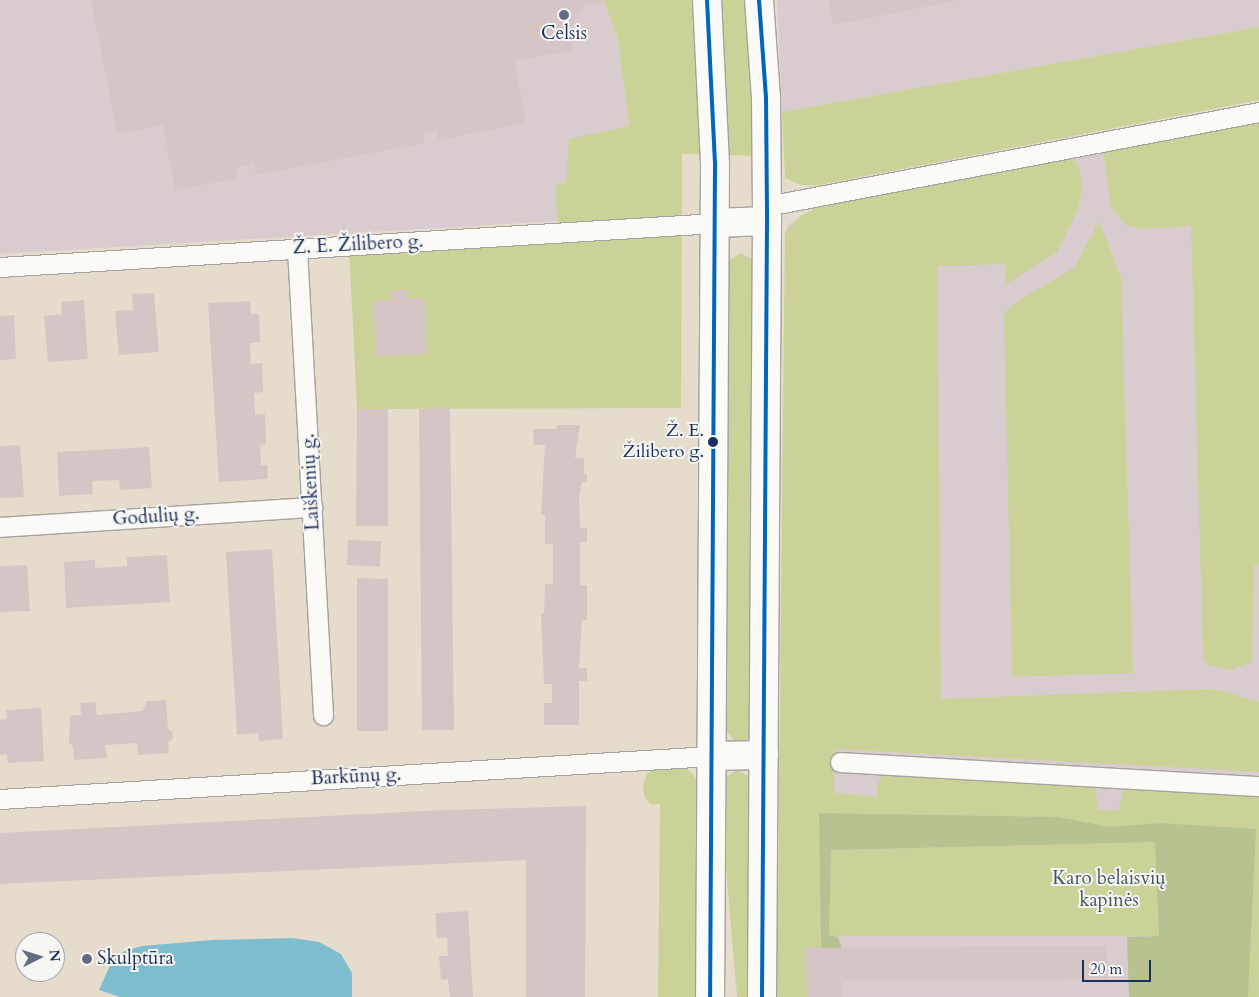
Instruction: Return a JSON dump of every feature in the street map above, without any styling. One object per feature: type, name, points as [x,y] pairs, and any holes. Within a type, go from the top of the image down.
[{"type":"main road","points":[[706,0],[716,166],[710,997]]},
{"type":"main road","points":[[759,0],[766,97],[767,213],[762,997]]},
{"type":"main road","points":[[715,224],[767,213]]},
{"type":"main road","points":[[712,756],[764,755]]},
{"type":"street","points":[[767,213],[1259,112]]},
{"type":"street","name":"Ž. E. Žilibero g.","points":[[0,267],[715,224]]},
{"type":"street","name":"Laiškenių g.","points":[[297,249],[323,715]]},
{"type":"street","name":"Godulių g.","points":[[0,527],[312,507]]},
{"type":"street","name":"Barkūnų g.","points":[[0,799],[712,756]]},
{"type":"street","points":[[840,762],[1259,786]]},
{"type":"shaded area","points":[[0,0],[604,0],[618,41],[629,126],[566,183],[555,185],[558,221],[0,254]]},
{"type":"shaded area","points":[[777,0],[1259,0],[1259,27],[782,112]]},
{"type":"shaded area","points":[[1259,122],[1259,997],[777,997],[785,233],[789,224],[816,208]]},
{"type":"green space","points":[[604,0],[692,0],[702,154],[682,154],[681,408],[357,409],[349,246],[558,234],[555,184],[566,183],[569,139],[629,126],[618,41]]},
{"type":"green space","points":[[719,0],[746,0],[754,156],[728,155]]},
{"type":"green space","points":[[1259,27],[1259,100],[819,185],[801,185],[785,178],[782,112]]},
{"type":"green space","points":[[1259,122],[1259,564],[1254,565],[1252,662],[1231,670],[1210,666],[1203,659],[1191,226],[1142,229],[1126,225],[1111,207],[1103,153]]},
{"type":"green space","points":[[1071,154],[1079,167],[1082,185],[1079,207],[1057,252],[1006,284],[1006,264],[937,266],[941,699],[1206,689],[1223,691],[1259,702],[1259,772],[835,749],[834,793],[878,797],[878,783],[883,774],[1095,784],[1098,810],[1118,811],[1123,789],[1259,796],[1259,997],[1248,997],[1256,829],[1160,823],[1110,827],[1058,817],[819,813],[821,948],[806,948],[807,997],[777,997],[785,233],[800,216],[816,208]]},
{"type":"green space","points":[[1099,221],[1121,278],[1133,673],[1012,677],[1004,313],[1015,303],[1075,267]]},
{"type":"green space","points":[[741,253],[755,261],[751,734],[745,742],[737,743],[727,732],[726,714],[728,261]]},
{"type":"green space","points":[[679,765],[691,772],[697,780],[697,997],[658,997],[660,804],[650,804],[644,796],[643,784],[647,774],[656,767]]},
{"type":"green space","points":[[737,770],[748,776],[752,786],[749,997],[737,997],[725,857],[726,777]]},
{"type":"green space","points":[[819,813],[1058,817],[1110,827],[1160,823],[1256,829],[1248,997],[1129,997],[1127,937],[1159,936],[1155,842],[831,850],[829,935],[838,937],[842,948],[821,948]]},
{"type":"green space","name":"Karo belaisvių kapinės","points":[[1156,842],[1159,936],[829,936],[831,850]]},
{"type":"water","points":[[292,938],[319,942],[341,954],[352,973],[352,997],[120,997],[99,990],[112,961],[125,951],[142,946],[212,940]]},
{"type":"building","points":[[91,0],[604,0],[605,2],[585,5],[570,29],[573,50],[515,61],[526,123],[438,140],[437,130],[423,133],[424,143],[256,175],[254,163],[236,167],[238,178],[175,190],[163,125],[117,134]]},
{"type":"building","points":[[828,0],[955,0],[955,1],[833,25]]},
{"type":"building","points":[[408,290],[408,299],[424,298],[427,354],[376,356],[373,301],[392,300],[391,291]]},
{"type":"building","points":[[154,293],[159,352],[119,355],[115,311],[133,310],[132,294]]},
{"type":"building","points":[[84,300],[88,359],[48,362],[44,316],[62,314],[61,302]]},
{"type":"building","points":[[250,301],[251,314],[259,314],[260,342],[250,343],[251,364],[262,363],[263,392],[254,393],[255,415],[265,414],[266,444],[260,445],[261,465],[267,465],[268,479],[219,482],[208,303]]},
{"type":"building","points":[[14,315],[16,359],[0,360],[0,316]]},
{"type":"building","points":[[450,408],[454,730],[422,730],[419,409]]},
{"type":"building","points":[[357,409],[388,409],[388,526],[356,526]]},
{"type":"building","points":[[556,425],[580,425],[575,458],[584,458],[584,474],[587,474],[587,482],[582,482],[579,496],[580,528],[587,528],[587,542],[580,542],[580,585],[587,585],[587,620],[582,620],[579,668],[587,668],[587,681],[579,681],[579,725],[544,725],[544,703],[552,703],[552,684],[544,684],[541,613],[544,613],[545,584],[553,584],[553,544],[545,544],[545,515],[541,515],[545,445],[534,445],[533,429],[557,429]]},
{"type":"building","points":[[20,445],[24,497],[0,498],[0,446]]},
{"type":"building","points":[[149,447],[152,488],[120,490],[119,480],[92,481],[93,494],[59,496],[57,452]]},
{"type":"building","points":[[348,540],[381,541],[380,567],[347,565]]},
{"type":"building","points":[[272,549],[283,739],[259,741],[258,733],[237,735],[226,552]]},
{"type":"building","points":[[167,555],[170,602],[66,608],[64,562],[95,560],[95,568],[114,567],[127,566],[127,557]]},
{"type":"building","points":[[27,565],[30,611],[0,612],[0,566]]},
{"type":"building","points":[[357,578],[388,579],[388,731],[357,731]]},
{"type":"building","points":[[166,700],[168,729],[172,732],[173,739],[168,742],[169,753],[138,755],[137,743],[105,745],[107,758],[74,760],[73,746],[69,743],[70,716],[81,715],[80,703],[95,702],[97,715],[142,711],[147,701]]},
{"type":"building","points":[[41,708],[44,761],[8,763],[7,754],[0,755],[0,720],[7,719],[6,710]]},
{"type":"building","points":[[586,806],[585,997],[526,997],[526,860],[0,884],[0,833],[444,810]]},
{"type":"building","points":[[468,911],[473,997],[450,997],[448,979],[441,980],[439,956],[448,956],[447,938],[437,938],[435,913]]},
{"type":"building","points":[[1107,946],[1107,979],[842,981],[842,997],[807,997],[806,948]]},
{"type":"transit line","points":[[707,0],[715,166],[710,997]]},
{"type":"transit line","points":[[759,0],[766,97],[767,221],[762,997]]},
{"type":"place","name":"Celsis","points":[[564,15]]},
{"type":"place","name":"Ž. E. Žilibero g.","points":[[713,442]]},
{"type":"place","name":"Skulptūra","points":[[87,959]]}]
